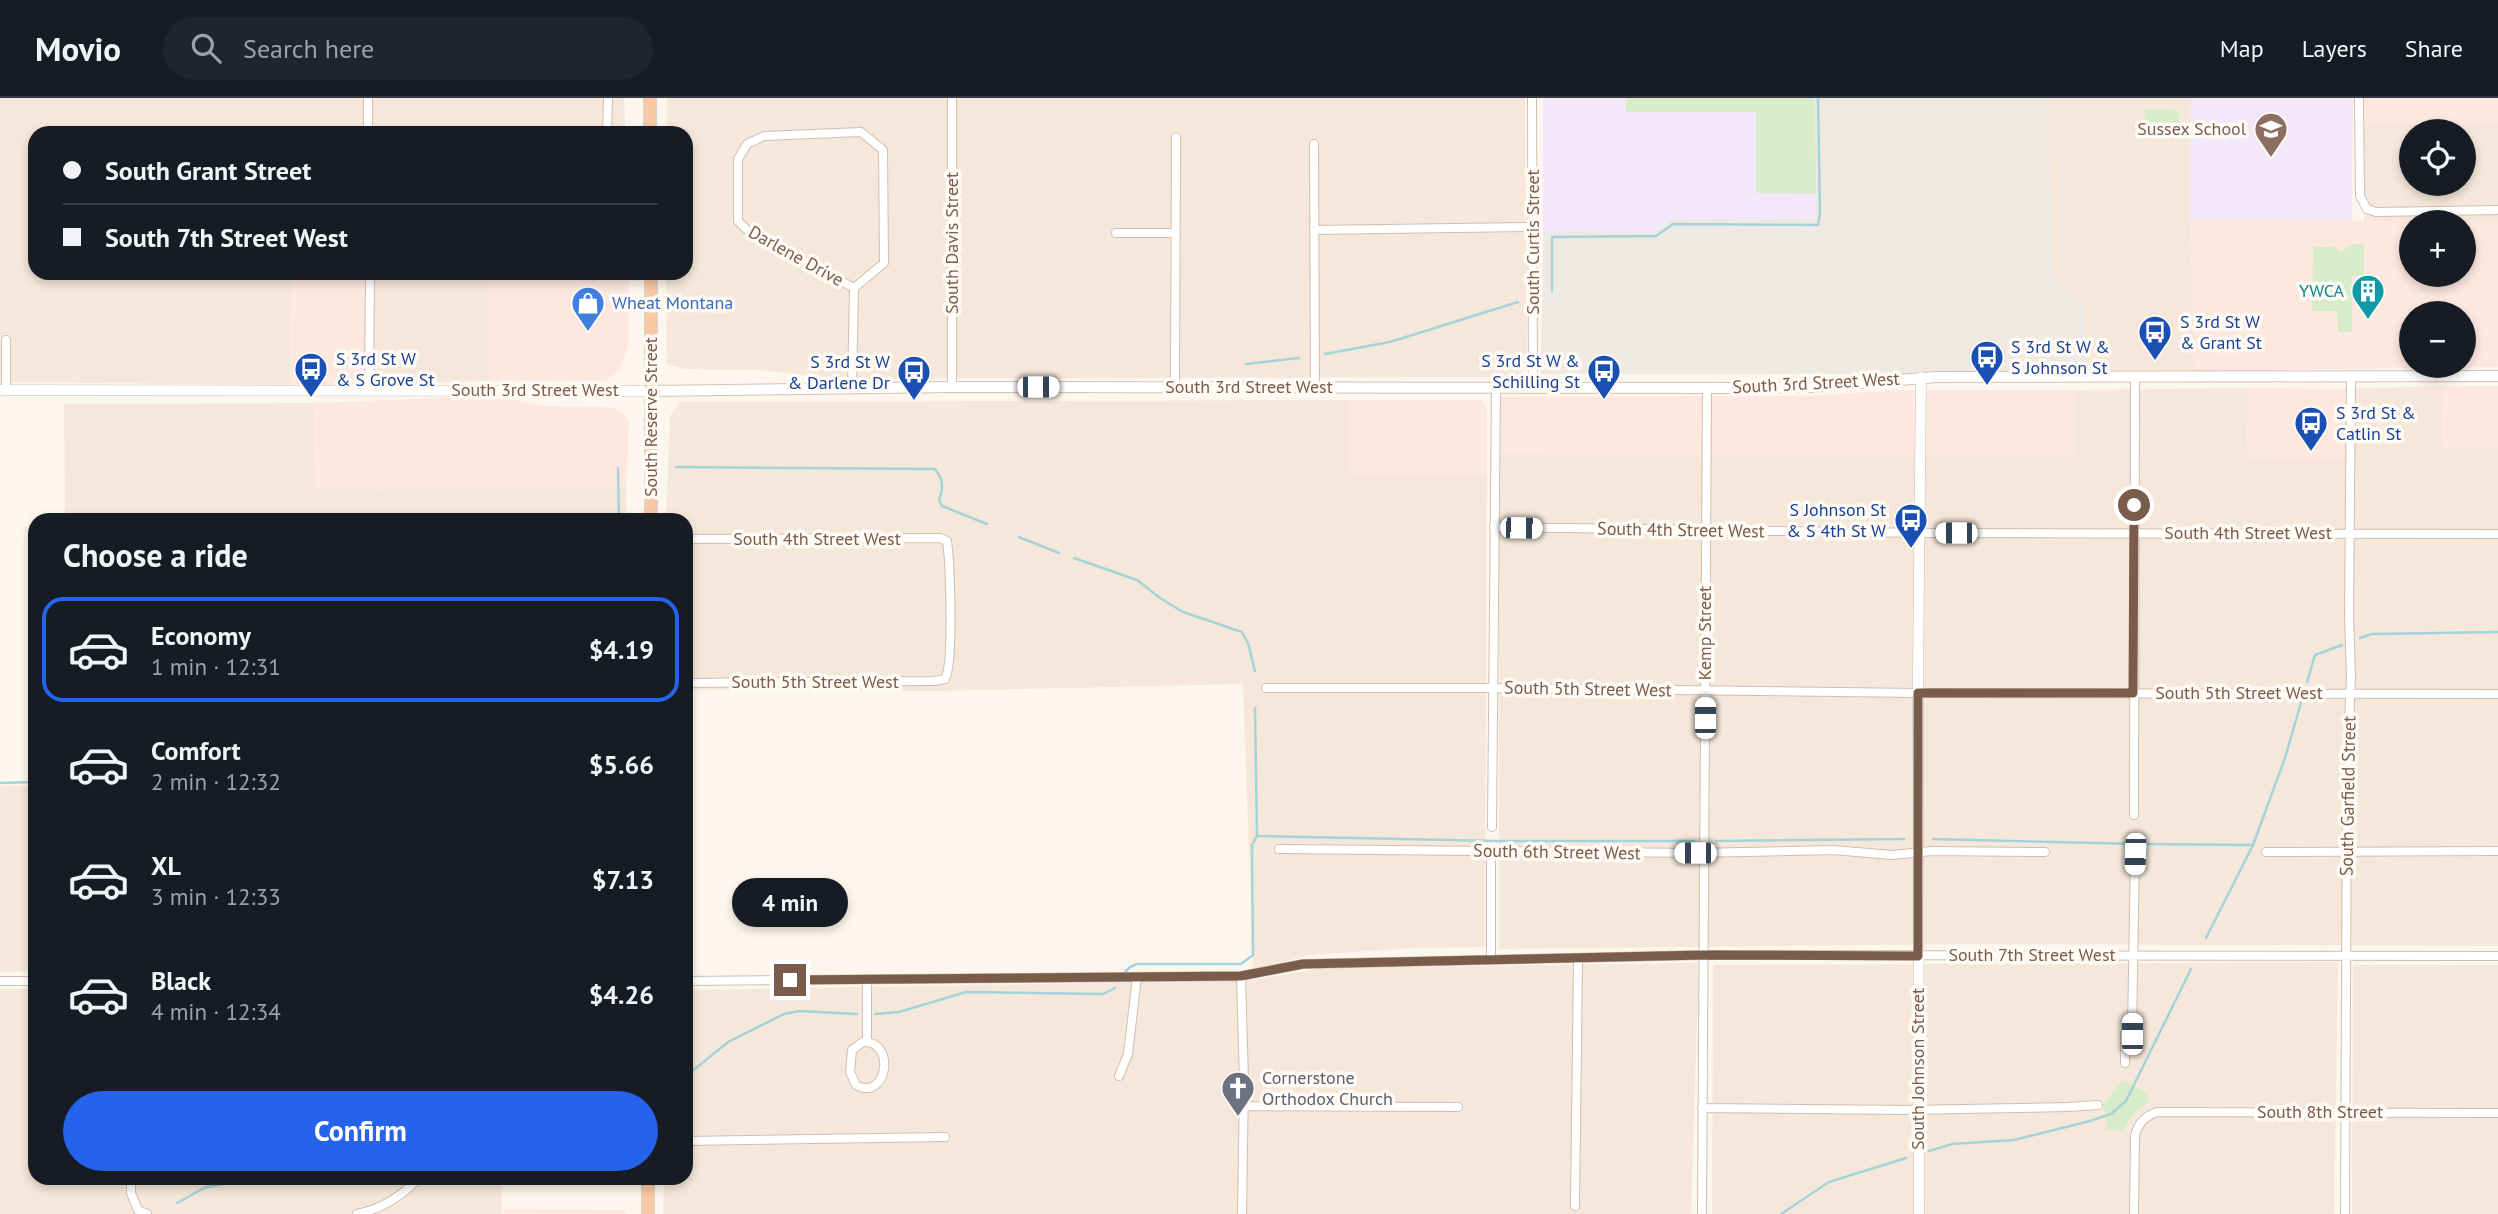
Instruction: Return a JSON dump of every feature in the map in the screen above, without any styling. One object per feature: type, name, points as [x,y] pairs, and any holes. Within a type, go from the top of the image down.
[{"type":"highway","points":[[650,98],[650,126]]},
{"type":"highway","name":"South Reserve Street","points":[[651,280],[651,513]]},
{"type":"highway","points":[[648,1185],[648,1214]]},
{"type":"main road","name":"South 3rd Street West","points":[[651,391],[952,387],[1810,387],[1921,377],[2498,376]]},
{"type":"street","points":[[368,98],[368,126]]},
{"type":"street","points":[[607,126],[608,98]]},
{"type":"street","name":"South Davis Street","points":[[952,98],[952,387]]},
{"type":"street","name":"South Curtis Street","points":[[1532,98],[1533,387]]},
{"type":"street","points":[[2359,98],[2360,197],[2367,209],[2376,212],[2498,210]]},
{"type":"street","name":"Darlene Drive","points":[[852,388],[854,288],[884,263],[883,150],[861,132],[764,136],[747,144],[738,159],[738,221],[748,231],[854,288]]},
{"type":"street","points":[[1175,388],[1176,137]]},
{"type":"street","points":[[1314,144],[1315,387]]},
{"type":"street","points":[[1314,230],[1533,227]]},
{"type":"street","points":[[1116,233],[1175,233]]},
{"type":"street","points":[[369,390],[370,280]]},
{"type":"street","points":[[3,390],[6,340]]},
{"type":"street","name":"South Johnson Street","points":[[1919,1214],[1918,693],[1921,377]]},
{"type":"street","points":[[2134,815],[2135,377]]},
{"type":"street","name":"South Garfield Street","points":[[2345,1214],[2344,1112],[2351,693],[2351,377]]},
{"type":"street","points":[[1493,827],[1496,386]]},
{"type":"street","name":"Kemp Street","points":[[1702,1214],[1707,387]]},
{"type":"street","name":"South 3rd Street West","points":[[3,390],[651,391]]},
{"type":"street","name":"South 4th Street West","points":[[1494,527],[2498,534]]},
{"type":"street","name":"South 4th Street West","points":[[693,540],[940,538],[947,541],[949,649],[948,673],[945,679]]},
{"type":"street","name":"South 5th Street West","points":[[693,682],[945,679]]},
{"type":"street","name":"South 5th Street West","points":[[1266,688],[2498,694]]},
{"type":"street","name":"South 6th Street West","points":[[1279,849],[1705,852],[1795,850],[1892,855],[2045,852]]},
{"type":"street","points":[[1491,960],[1492,851]]},
{"type":"street","points":[[2125,1063],[2133,955],[2135,851]]},
{"type":"street","points":[[2266,852],[2498,852]]},
{"type":"street","name":"South 7th Street West","points":[[693,981],[1241,976],[1303,964],[1704,955],[2498,956]]},
{"type":"street","points":[[1575,1206],[1578,959]]},
{"type":"street","points":[[1241,976],[1244,1081],[1242,1214]]},
{"type":"street","points":[[1119,1076],[1128,1054],[1137,977]]},
{"type":"street","points":[[867,979],[867,1041]]},
{"type":"street","points":[[0,982],[28,981]]},
{"type":"street","points":[[867,1041],[880,1049],[883,1073],[877,1085],[866,1088],[859,1087],[852,1081],[849,1058],[855,1045],[867,1041]]},
{"type":"street","points":[[1702,1108],[1918,1110],[2098,1105]]},
{"type":"street","points":[[1243,1106],[1458,1107]]},
{"type":"street","name":"South 8th Street","points":[[2134,1214],[2135,1136],[2139,1124],[2157,1112],[2498,1113]]},
{"type":"street","points":[[693,1141],[945,1137]]},
{"type":"street","points":[[131,1185],[131,1193],[138,1210],[147,1214]]},
{"type":"street","points":[[357,1214],[377,1210],[413,1185]]},
{"type":"shaded area","points":[[0,98],[624,98],[626,126],[28,126],[28,280],[291,280],[290,385],[0,382]]},
{"type":"shaded area","points":[[667,98],[1525,98],[1527,365],[1519,377],[832,379],[761,370],[684,369],[667,364],[666,280],[693,280],[693,126],[667,126]]},
{"type":"shaded area","points":[[1543,98],[1815,98],[1816,219],[1672,219],[1654,232],[1543,232]]},
{"type":"shaded area","points":[[1815,98],[2048,98],[2052,275],[2084,306],[2086,374],[1541,374],[1543,232],[1654,232]]},
{"type":"shaded area","points":[[2048,98],[2190,98],[2190,219],[2195,371],[2086,374],[2084,306],[2052,275]]},
{"type":"shaded area","name":"Sussex School","points":[[2190,98],[2353,98],[2352,220],[2190,219]]},
{"type":"shaded area","points":[[2364,98],[2498,98],[2498,124],[2476,124],[2476,119],[2399,119],[2399,124],[2364,124]]},
{"type":"shaded area","points":[[2364,124],[2399,124],[2399,196],[2476,196],[2476,124],[2498,124],[2498,222],[2476,222],[2476,210],[2399,210],[2399,221],[2364,221]]},
{"type":"shaded area","points":[[2190,219],[2399,221],[2399,287],[2476,287],[2476,222],[2498,222],[2498,367],[2476,367],[2476,301],[2399,301],[2399,368],[2195,371]]},
{"type":"shaded area","points":[[291,280],[374,280],[373,385],[290,385]]},
{"type":"shaded area","points":[[374,280],[489,280],[489,381],[373,385]]},
{"type":"shaded area","points":[[489,280],[629,280],[629,343],[620,370],[605,381],[489,381]]},
{"type":"shaded area","points":[[2443,386],[2442,447],[2498,448],[2498,946],[1977,944],[1499,949],[1499,454],[2074,455],[2075,390],[2248,388],[2247,458],[2344,460],[2345,389]]},
{"type":"shaded area","points":[[2443,386],[2498,386],[2498,448],[2442,447]]},
{"type":"shaded area","points":[[2248,388],[2345,389],[2344,460],[2247,459]]},
{"type":"shaded area","points":[[1900,390],[2075,390],[2075,455],[1499,454],[1501,397],[1807,396]]},
{"type":"shaded area","points":[[463,397],[515,400],[545,406],[611,407],[622,412],[629,423],[626,487],[315,489],[314,403]]},
{"type":"shaded area","points":[[1348,400],[1348,476],[1487,476],[1485,947],[1415,948],[1310,955],[1253,970],[1243,684],[935,691],[693,690],[693,513],[666,513],[670,416],[680,402]]},
{"type":"shaded area","points":[[1348,400],[1481,400],[1487,410],[1487,476],[1348,476]]},
{"type":"shaded area","points":[[314,403],[315,489],[626,487],[627,513],[65,513],[64,404]]},
{"type":"shaded area","points":[[28,785],[28,971],[0,972],[0,786]]},
{"type":"shaded area","points":[[2338,962],[2334,1214],[1712,1214],[1713,965]]},
{"type":"shaded area","points":[[1699,963],[1691,1214],[663,1214],[664,1185],[693,1185],[693,990],[1254,980],[1322,968]]},
{"type":"shaded area","points":[[2353,965],[2498,965],[2498,1214],[2352,1214]]},
{"type":"shaded area","points":[[0,989],[28,989],[28,1185],[501,1185],[502,1214],[0,1214]]},
{"type":"shaded area","points":[[503,1209],[626,1210],[626,1214],[503,1214]]},
{"type":"green space","points":[[1626,98],[1815,98],[1816,194],[1756,193],[1756,112],[1626,112]]},
{"type":"green space","points":[[2145,109],[2178,110],[2180,126],[2176,133],[2158,133],[2159,124],[2144,124]]},
{"type":"green space","points":[[2353,244],[2364,244],[2364,275],[2352,276],[2352,332],[2338,332],[2337,311],[2312,311],[2313,247],[2335,247],[2341,252]]},
{"type":"green space","points":[[2122,1081],[2148,1093],[2149,1102],[2134,1114],[2124,1131],[2106,1129],[2107,1119],[2103,1105]]},
{"type":"waterway","points":[[1552,291],[1552,237],[1656,236],[1673,224],[1818,225],[1818,98]]},
{"type":"waterway","points":[[1325,354],[1390,342],[1518,302]]},
{"type":"waterway","points":[[1246,364],[1299,358]]},
{"type":"waterway","points":[[676,467],[935,469],[942,484],[939,500],[942,506],[987,524]]},
{"type":"waterway","points":[[618,468],[619,513]]},
{"type":"waterway","points":[[1019,537],[1059,553]]},
{"type":"waterway","points":[[1074,558],[1137,580],[1183,612],[1242,632],[1248,643],[1255,671]]},
{"type":"waterway","points":[[2360,638],[2372,634],[2498,632]]},
{"type":"waterway","points":[[2307,682],[2315,655],[2342,645]]},
{"type":"waterway","points":[[2206,938],[2253,845],[2285,758],[2302,699]]},
{"type":"waterway","points":[[1255,708],[1257,836]]},
{"type":"waterway","points":[[0,783],[28,782]]},
{"type":"waterway","points":[[1125,972],[1137,964],[1241,964],[1253,955],[1252,845],[1257,836],[1497,841],[1694,841]]},
{"type":"waterway","points":[[1716,841],[1904,839]]},
{"type":"waterway","points":[[1933,839],[2138,844]]},
{"type":"waterway","points":[[2143,844],[2252,845]]},
{"type":"waterway","points":[[1929,1151],[1952,1144],[2014,1140],[2111,1114],[2126,1101],[2191,969]]},
{"type":"waterway","points":[[875,1014],[899,1012],[966,992],[1103,994],[1115,988]]},
{"type":"waterway","points":[[693,1070],[728,1042],[784,1014],[799,1011],[857,1014]]},
{"type":"waterway","points":[[1781,1214],[1829,1182],[1906,1158]]},
{"type":"waterway","points":[[177,1203],[204,1188],[218,1185]]},
{"type":"place","name":"Sussex School","points":[[2271,159]]},
{"type":"place","name":"YWCA","points":[[2368,321]]},
{"type":"place","name":"Wheat Montana","points":[[588,333]]},
{"type":"place","name":"S 3rd St W & Grant St","points":[[2155,362]]},
{"type":"place","name":"S 3rd St W & S Johnson St","points":[[1987,387]]},
{"type":"place","name":"S 3rd St W & S Grove St","points":[[311,399]]},
{"type":"place","name":"S 3rd St W & Schilling St","points":[[1604,401]]},
{"type":"place","name":"S 3rd St W & Darlene Dr","points":[[914,402]]},
{"type":"place","name":"S 3rd St & Catlin St","points":[[2311,453]]},
{"type":"place","name":"S Johnson St & S 4th St W","points":[[1911,550]]},
{"type":"place","name":"Cornerstone Orthodox Church","points":[[1238,1118]]},
{"type":"route","points":[[790,980],[1241,976],[1303,964],[1704,955],[1918,956],[1918,693],[2133,693],[2134,505]]}]
